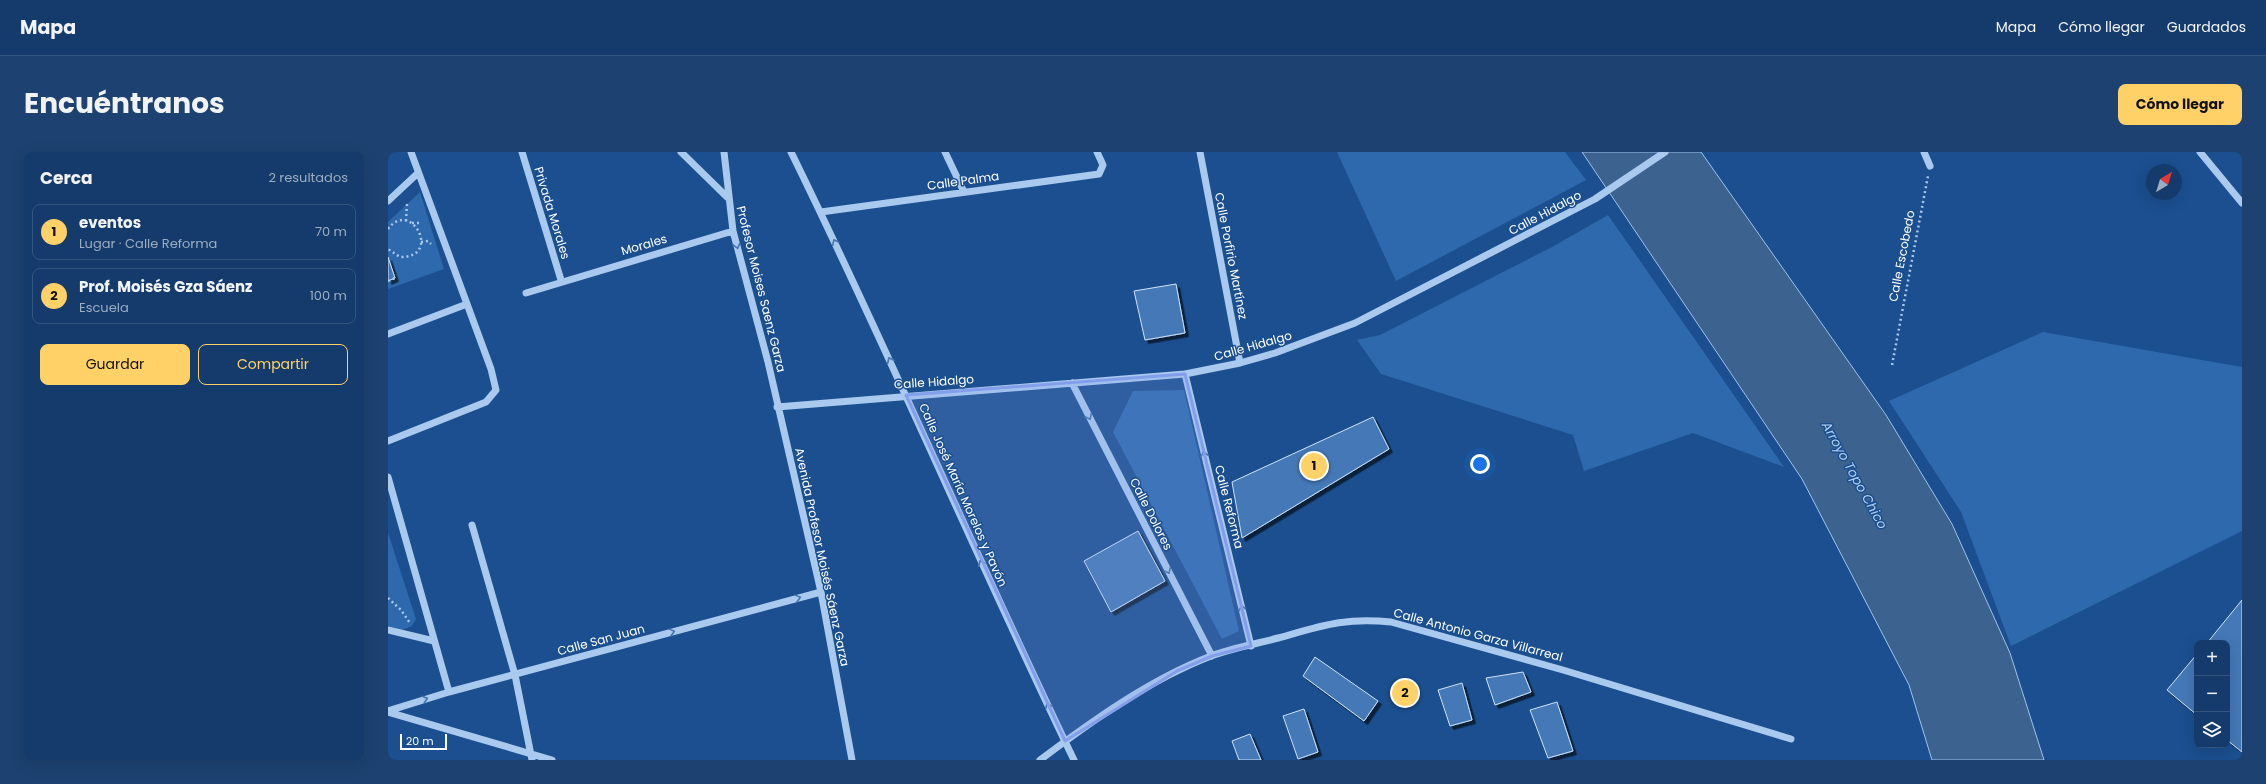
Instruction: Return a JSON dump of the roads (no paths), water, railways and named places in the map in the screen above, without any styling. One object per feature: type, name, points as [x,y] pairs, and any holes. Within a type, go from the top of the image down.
[{"type":"street","points":[[388,441],[486,402],[494,394],[496,383],[411,152]]},
{"type":"street","name":"Privada Morales","points":[[522,152],[561,280]]},
{"type":"street","points":[[681,152],[727,197]]},
{"type":"street","name":"Profesor Moises Saenz Garza","points":[[724,152],[727,197],[733,231],[768,362],[777,407]]},
{"type":"street","name":"Calle José María Morelos y Pavón","points":[[791,152],[821,212],[906,395],[984,570],[1074,760]]},
{"type":"street","points":[[945,152],[964,192]]},
{"type":"street","name":"Calle Palma","points":[[821,212],[1098,174],[1103,166],[1097,152]]},
{"type":"street","name":"Calle Porfirio Martínez","points":[[1200,152],[1240,363]]},
{"type":"street","name":"Calle Hidalgo","points":[[777,407],[906,395],[1185,374],[1240,363],[1275,353],[1355,323],[1595,199],[1665,152]]},
{"type":"street","points":[[1924,152],[1930,166]]},
{"type":"street","points":[[2200,152],[2242,203]]},
{"type":"street","points":[[388,201],[418,173]]},
{"type":"street","name":"Morales","points":[[526,292],[561,280],[733,231]]},
{"type":"street","points":[[388,334],[467,304]]},
{"type":"street","name":"Calle Reforma","points":[[1185,374],[1251,646]]},
{"type":"street","name":"Calle Dolores","points":[[1072,383],[1212,656]]},
{"type":"street","name":"Avenida Profesor Moisés Sáenz Garza","points":[[777,407],[821,592],[852,760]]},
{"type":"street","points":[[388,477],[449,692]]},
{"type":"street","points":[[472,524],[515,675],[531,757]]},
{"type":"street","name":"Calle San Juan","points":[[388,711],[449,692],[821,592]]},
{"type":"street","name":"Calle Antonio Garza Villarreal","points":[[1040,760],[1065,741],[1142,691],[1177,671],[1212,656],[1345,620],[1365,619],[1391,622],[1563,670],[1791,739]]},
{"type":"street","points":[[388,630],[434,641]]},
{"type":"street","points":[[388,711],[531,757],[552,760]]},
{"type":"water","name":"Arroyo Topo Chico","points":[[1582,152],[1701,152],[1886,415],[1952,524],[2010,653],[2044,760],[1932,760],[1909,685],[1802,479]]},
{"type":"place","name":"eventos","points":[[1314,466]]},
{"type":"place","name":"Prof. Moisés Gza Sáenz","points":[[1405,693]]}]
